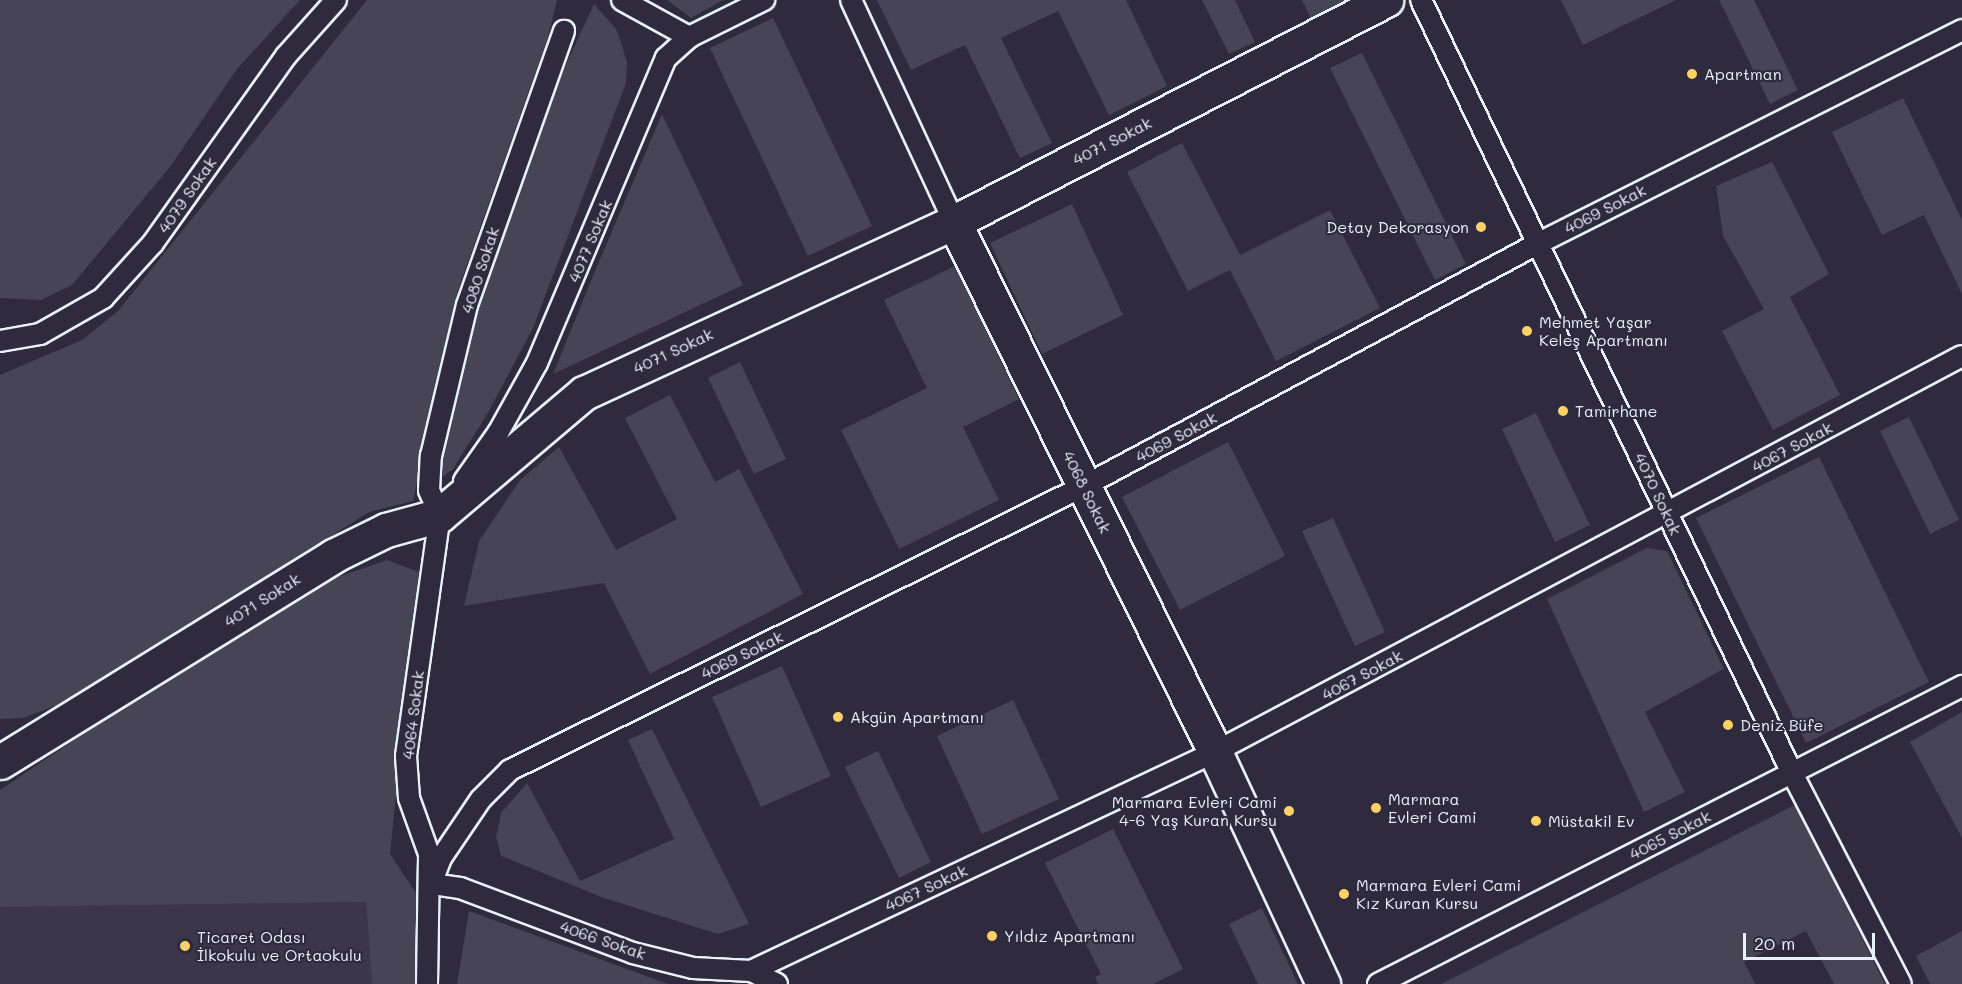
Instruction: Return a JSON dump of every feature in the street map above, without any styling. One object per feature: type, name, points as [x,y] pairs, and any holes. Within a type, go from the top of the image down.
[{"type":"street","name":"4071 Sokak","points":[[0,762],[333,556],[386,530],[440,515],[584,393],[954,222],[1386,0]]},
{"type":"street","name":"4068 Sokak","points":[[954,222],[1215,752],[1323,984]]},
{"type":"lane","name":"4079 Sokak","points":[[0,341],[40,334],[103,298],[153,243],[286,56],[336,0]]},
{"type":"lane","points":[[622,0],[690,37]]},
{"type":"lane","name":"4077 Sokak","points":[[440,515],[498,433],[537,363],[621,170],[652,86],[666,58],[690,37],[764,0]]},
{"type":"lane","name":"4068 Sokak","points":[[851,0],[954,222]]},
{"type":"lane","name":"4070 Sokak","points":[[1421,0],[1792,773],[1901,984]]},
{"type":"lane","name":"4069 Sokak","points":[[431,884],[441,858],[481,799],[510,770],[1084,486],[1539,243],[1962,30]]},
{"type":"lane","name":"4080 Sokak","points":[[440,515],[429,489],[431,456],[467,305],[564,31]]},
{"type":"lane","name":"4067 Sokak","points":[[750,971],[1215,752],[1668,514],[1962,356]]},
{"type":"lane","name":"4064 Sokak","points":[[427,984],[431,884],[429,854],[409,798],[406,756],[440,515]]},
{"type":"lane","name":"4065 Sokak","points":[[1378,984],[1962,686]]},
{"type":"lane","name":"4066 Sokak","points":[[431,884],[460,888],[633,953],[693,968],[750,971],[777,984]]},
{"type":"shaded area","points":[[0,0],[300,0],[237,69],[170,167],[72,285],[41,300],[0,298]]},
{"type":"shaded area","points":[[367,0],[557,0],[548,37],[458,290],[413,501],[369,512],[74,699],[23,718],[0,719],[0,375],[82,340],[118,311]]},
{"type":"shaded area","points":[[667,0],[723,0],[691,18]]},
{"type":"shaded area","points":[[877,0],[1126,0],[1167,86],[1109,115],[1058,11],[1001,38],[1052,143],[1020,158],[965,45],[911,70]]},
{"type":"shaded area","points":[[1202,0],[1235,0],[1255,42],[1229,54]]},
{"type":"shaded area","points":[[1302,0],[1349,0],[1311,19]]},
{"type":"shaded area","points":[[1561,0],[1676,0],[1583,45]]},
{"type":"shaded area","points":[[1719,0],[1754,0],[1798,90],[1770,104]]},
{"type":"shaded area","points":[[594,4],[617,30],[627,62],[626,83],[533,328],[489,411],[453,469],[441,478],[436,456],[476,304],[558,82]]},
{"type":"shaded area","points":[[773,18],[872,226],[808,256],[710,48]]},
{"type":"shaded area","points":[[1362,53],[1466,264],[1435,280],[1330,68]]},
{"type":"shaded area","points":[[1903,98],[1962,220],[1962,294],[1924,215],[1882,235],[1832,132]]},
{"type":"shaded area","points":[[662,114],[743,285],[553,374],[595,271]]},
{"type":"shaded area","points":[[1182,143],[1240,255],[1330,210],[1380,308],[1276,361],[1230,270],[1188,291],[1127,172]]},
{"type":"shaded area","points":[[1772,162],[1829,274],[1790,297],[1840,395],[1773,430],[1722,331],[1764,309],[1723,236],[1716,186]]},
{"type":"shaded area","points":[[1072,204],[1123,315],[1042,354],[990,243]]},
{"type":"shaded area","points":[[955,266],[1019,399],[963,427],[999,500],[899,549],[841,430],[927,388],[884,300]]},
{"type":"shaded area","points":[[740,362],[786,459],[754,474],[708,378]]},
{"type":"shaded area","points":[[670,395],[715,482],[739,469],[803,594],[650,674],[604,583],[464,606],[479,541],[520,480],[559,447],[616,550],[677,519],[625,418]]},
{"type":"shaded area","points":[[1536,413],[1590,525],[1555,542],[1502,429]]},
{"type":"shaded area","points":[[1909,417],[1959,520],[1930,534],[1880,431]]},
{"type":"shaded area","points":[[1228,442],[1285,556],[1180,610],[1122,497]]},
{"type":"shaded area","points":[[1819,457],[1929,682],[1806,743],[1696,518]]},
{"type":"shaded area","points":[[1333,518],[1385,632],[1355,646],[1302,531]]},
{"type":"shaded area","points":[[1647,548],[1667,551],[1724,669],[1645,712],[1685,792],[1644,812],[1547,599]]},
{"type":"shaded area","points":[[387,560],[419,572],[390,854],[418,896],[418,984],[372,984],[366,902],[0,907],[0,790],[116,712],[323,582]]},
{"type":"shaded area","points":[[782,666],[831,776],[761,807],[712,697]]},
{"type":"shaded area","points":[[1013,700],[1059,799],[982,834],[937,736]]},
{"type":"shaded area","points":[[1962,712],[1962,838],[1910,742]]},
{"type":"shaded area","points":[[652,729],[749,924],[718,934],[604,898],[501,856],[496,837],[501,813],[527,783],[580,881],[674,839],[628,740]]},
{"type":"shaded area","points":[[878,751],[931,862],[899,878],[845,767]]},
{"type":"shaded area","points":[[1795,805],[1885,984],[1834,984],[1806,931],[1744,962],[1755,984],[1441,984]]},
{"type":"shaded area","points":[[1113,829],[1183,969],[1153,984],[1098,984],[1095,977],[1101,974],[1045,863]]},
{"type":"shaded area","name":"Ticaret Odası İlkokulu ve Ortaokulu","points":[[366,902],[372,984],[0,984],[0,907]]},
{"type":"shaded area","points":[[1262,908],[1298,984],[1258,984],[1229,924]]},
{"type":"shaded area","points":[[469,911],[668,984],[457,984]]},
{"type":"shaded area","points":[[1962,931],[1962,984],[1930,984],[1916,956]]},
{"type":"place","name":"Apartman","points":[[1692,74]]},
{"type":"place","name":"Detay Dekorasyon","points":[[1481,227]]},
{"type":"place","name":"Mehmet Yaşar Keleş Apartmanı","points":[[1527,331]]},
{"type":"place","name":"Tamirhane","points":[[1563,411]]},
{"type":"place","name":"Akgün Apartmanı","points":[[838,717]]},
{"type":"place","name":"Deniz Büfe","points":[[1728,725]]},
{"type":"place","name":"Marmara Evleri Cami","points":[[1376,808]]},
{"type":"place","name":"Marmara Evleri Cami 4-6 Yaş Kuran Kursu","points":[[1289,811]]},
{"type":"place","name":"Müstakil Ev","points":[[1536,821]]},
{"type":"place","name":"Marmara Evleri Cami Kız Kuran Kursu","points":[[1344,894]]},
{"type":"place","name":"Yıldız Apartmanı","points":[[992,936]]},
{"type":"place","name":"Ticaret Odası İlkokulu ve Ortaokulu","points":[[185,946]]}]
